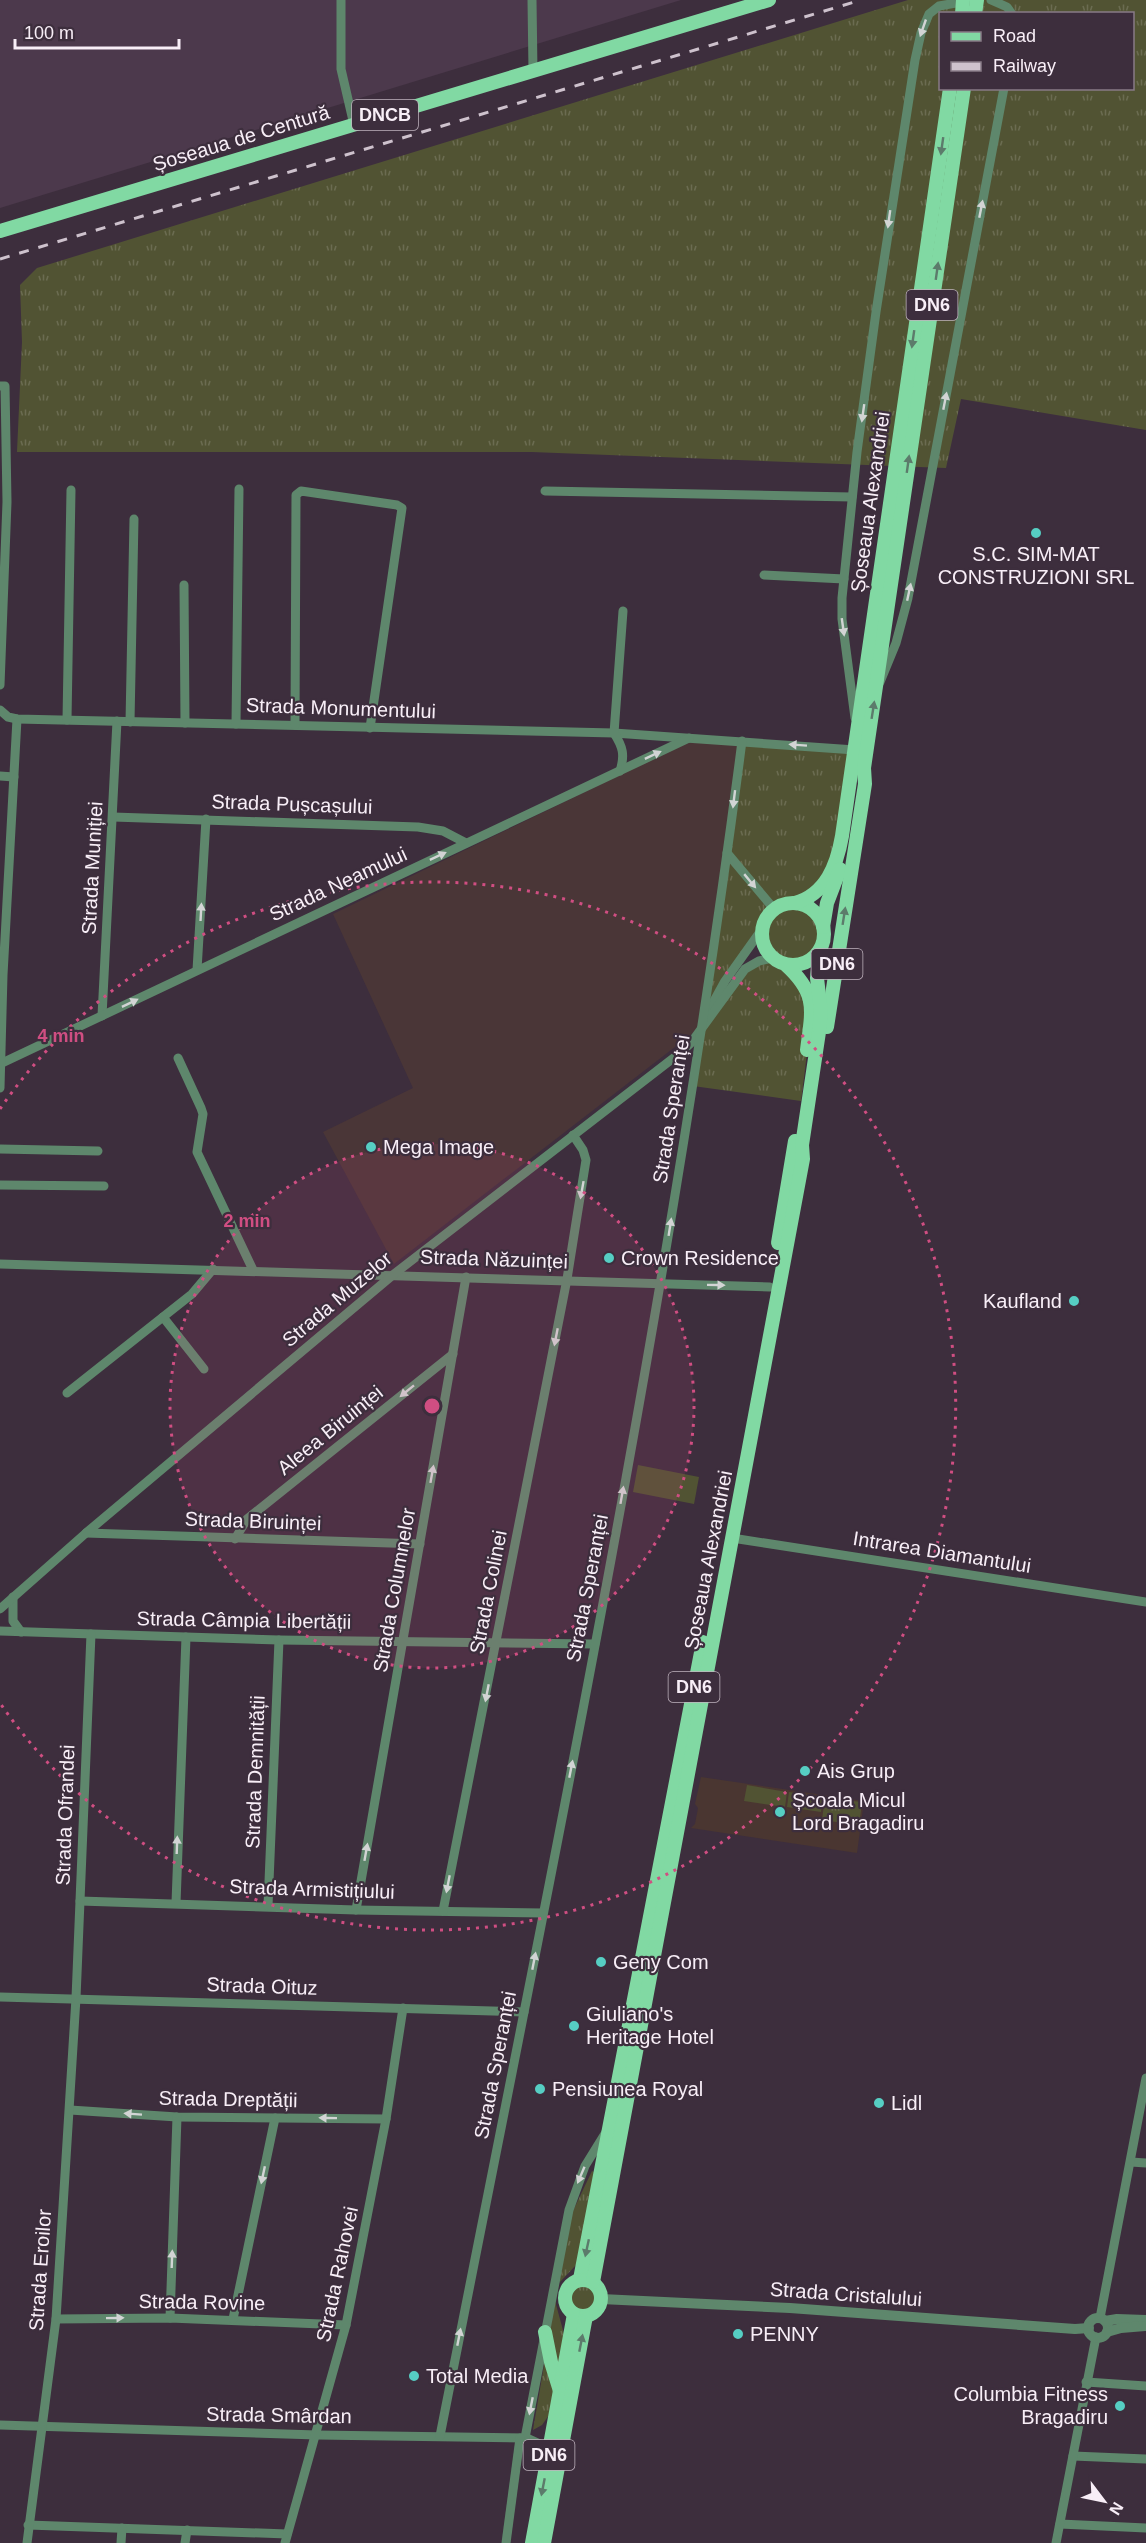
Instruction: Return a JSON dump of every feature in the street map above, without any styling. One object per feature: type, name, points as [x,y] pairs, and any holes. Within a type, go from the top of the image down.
[{"type":"main road","name":"Șoseaua de Centură","points":[[0,231],[769,0]]},
{"type":"main road","name":"Șoseaua Alexandriei","points":[[795,903],[808,898],[821,888],[837,859],[856,744],[950,90]]},
{"type":"main road","name":"Șoseaua Alexandriei","points":[[877,687],[899,522],[964,90]]},
{"type":"main road","name":"DN6","points":[[772,958],[786,965],[805,963],[823,943],[827,903],[844,859],[858,783],[864,768],[877,687]]},
{"type":"main road","name":"DN6","points":[[803,1159],[809,1137],[865,784],[864,768]]},
{"type":"main road","name":"DN6","points":[[774,909],[780,905],[795,903],[814,910],[824,927]]},
{"type":"main road","points":[[772,958],[765,950],[762,929],[764,922],[774,909]]},
{"type":"main road","name":"Șoseaua Alexandriei","points":[[587,2281],[732,1538],[803,1159],[802,1145],[819,1032],[817,978],[819,950]]},
{"type":"main road","name":"Șoseaua Alexandriei","points":[[587,2281],[612,2126],[793,1157],[810,1027],[810,996],[806,986],[786,965]]},
{"type":"main road","name":"DN6","points":[[580,2315],[566,2304],[564,2295],[568,2286],[587,2281]]},
{"type":"main road","points":[[580,2315],[598,2309],[601,2299],[600,2290],[587,2281]]},
{"type":"main road","name":"DN6","points":[[531,2543],[560,2391],[580,2315]]},
{"type":"main road","name":"DN6","points":[[544,2543],[580,2315]]},
{"type":"main road","points":[[545,2332],[560,2391]]},
{"type":"street","points":[[341,0],[341,69],[354,125]]},
{"type":"street","points":[[532,0],[533,71]]},
{"type":"street","points":[[856,744],[842,619],[844,579],[852,497],[892,201],[921,33],[929,14],[939,6],[977,0]]},
{"type":"street","points":[[998,1],[1011,12]]},
{"type":"street","points":[[877,687],[890,663],[908,598],[1004,90]]},
{"type":"street","points":[[0,386],[5,386],[0,685]]},
{"type":"street","points":[[236,724],[239,489]]},
{"type":"street","points":[[67,720],[71,490]]},
{"type":"street","points":[[295,725],[296,495],[301,490],[397,505],[402,508],[370,728]]},
{"type":"street","points":[[545,491],[852,497]]},
{"type":"street","points":[[130,722],[134,519]]},
{"type":"street","points":[[764,575],[844,579]]},
{"type":"street","points":[[184,585],[184,723]]},
{"type":"street","points":[[620,771],[625,757],[622,745],[614,733],[623,610]]},
{"type":"street","name":"Strada Monumentului","points":[[1,712],[17,719],[614,733],[741,741],[856,744]]},
{"type":"street","points":[[0,1088],[1,975],[17,719]]},
{"type":"street","name":"Strada Muniției","points":[[102,1016],[117,721]]},
{"type":"street","name":"Strada Neamului","points":[[0,1064],[692,737]]},
{"type":"street","name":"Strada Speranței","points":[[440,2436],[595,1644],[661,1285],[702,1026],[741,741]]},
{"type":"street","points":[[0,776],[15,777]]},
{"type":"street","name":"Strada Pușcașului","points":[[113,817],[418,827],[443,831],[466,843]]},
{"type":"street","points":[[197,970],[206,819]]},
{"type":"street","points":[[727,853],[774,909]]},
{"type":"street","points":[[702,1026],[714,998],[762,929]]},
{"type":"street","points":[[702,1026],[745,969],[759,961],[772,958]]},
{"type":"street","name":"Strada Muzelor","points":[[0,1609],[86,1533],[394,1274],[680,1053],[702,1026]]},
{"type":"street","points":[[178,1058],[203,1114],[197,1152],[254,1270]]},
{"type":"street","name":"Strada Colinei","points":[[442,1911],[567,1279],[586,1160],[583,1150],[573,1136]]},
{"type":"street","points":[[0,1149],[98,1151]]},
{"type":"street","points":[[0,1185],[104,1186]]},
{"type":"street","name":"Strada Năzuinței","points":[[0,1264],[567,1279],[661,1285],[770,1287]]},
{"type":"street","points":[[67,1393],[192,1294],[213,1269]]},
{"type":"street","name":"Strada Columnelor","points":[[356,1910],[466,1277]]},
{"type":"street","points":[[163,1317],[204,1369]]},
{"type":"street","name":"Aleea Biruinței","points":[[234,1539],[247,1519],[453,1354]]},
{"type":"street","name":"Strada Biruinței","points":[[86,1533],[420,1544]]},
{"type":"street","name":"Intrarea Diamantului","points":[[732,1538],[1146,1602]]},
{"type":"street","points":[[13,1597],[13,1621],[21,1632]]},
{"type":"street","name":"Strada Câmpia Libertății","points":[[0,1631],[279,1640],[595,1644]]},
{"type":"street","name":"Strada Ofrandei","points":[[76,1998],[91,1634]]},
{"type":"street","points":[[176,1903],[186,1637]]},
{"type":"street","name":"Strada Demnității","points":[[268,1906],[279,1640]]},
{"type":"street","name":"Strada Armistițiului","points":[[80,1901],[356,1910],[543,1913]]},
{"type":"street","name":"Strada Oituz","points":[[0,1997],[524,2012]]},
{"type":"street","name":"Strada Eroilor","points":[[27,2543],[56,2319],[76,1998]]},
{"type":"street","name":"Strada Rahovei","points":[[286,2538],[317,2435],[346,2325],[386,2119],[403,2008]]},
{"type":"street","points":[[1146,2078],[1131,2162],[1104,2324],[1102,2336],[1092,2335],[1089,2328],[1092,2320],[1104,2324],[1121,2328],[1146,2326]]},
{"type":"street","name":"Strada Dreptății","points":[[70,2110],[177,2117],[386,2119]]},
{"type":"street","points":[[170,2318],[177,2117]]},
{"type":"street","points":[[233,2319],[275,2118]]},
{"type":"street","points":[[506,2543],[524,2438],[569,2210],[592,2153],[612,2126]]},
{"type":"street","points":[[1131,2162],[1146,2163]]},
{"type":"street","name":"Strada Cristalului","points":[[601,2299],[789,2308],[1075,2329],[1089,2328]]},
{"type":"street","name":"Strada Rovine","points":[[56,2319],[233,2319],[346,2325]]},
{"type":"street","points":[[1104,2324],[1116,2319],[1146,2320]]},
{"type":"street","points":[[1056,2543],[1096,2337]]},
{"type":"street","points":[[1086,2382],[1146,2386]]},
{"type":"street","name":"Strada Smârdan","points":[[0,2425],[317,2435],[524,2438]]},
{"type":"street","points":[[524,2438],[540,2444],[548,2458]]},
{"type":"street","points":[[1073,2456],[1146,2459]]},
{"type":"street","points":[[1060,2524],[1146,2528]]},
{"type":"street","points":[[28,2525],[187,2530],[286,2538]]},
{"type":"street","points":[[121,2543],[122,2528]]},
{"type":"street","points":[[185,2543],[187,2530]]},
{"type":"shaded area","points":[[0,0],[681,0],[0,208]]},
{"type":"shaded area","points":[[742,741],[702,1026],[394,1264],[323,1132],[413,1088],[333,914],[686,743]]},
{"type":"shaded area","name":"Școala Micul Lord Bragadiru","points":[[701,1777],[864,1801],[857,1853],[691,1828],[695,1824],[698,1808],[695,1804]]},
{"type":"green space","points":[[908,0],[1146,0],[1146,430],[961,399],[946,468],[532,452],[17,452],[22,342],[20,285],[37,268]]},
{"type":"green space","points":[[742,741],[855,750],[840,850],[805,905],[820,921],[824,930],[824,939],[815,955],[796,965],[806,999],[808,1016],[801,1101],[693,1086]],"holes":[[[762,931],[765,949],[771,957],[738,976],[714,998]]]},
{"type":"green space","points":[[638,1465],[699,1477],[694,1504],[633,1492]]},
{"type":"green space","points":[[747,1785],[787,1792],[785,1807],[744,1801]]},
{"type":"green space","points":[[789,1792],[823,1797],[821,1812],[787,1807]]},
{"type":"green space","points":[[825,1798],[862,1802],[859,1825],[822,1820]]},
{"type":"green space","points":[[592,2171],[594,2172],[577,2264],[559,2283],[572,2213]]},
{"type":"green space","points":[[583,2285],[592,2289],[596,2298],[592,2307],[583,2311],[574,2307],[570,2298],[574,2289]]},
{"type":"green space","points":[[555,2301],[564,2334],[549,2415],[542,2425],[533,2430]]},
{"type":"railway","points":[[0,259],[861,0]]},
{"type":"place","name":"S.C. SIM-MAT CONSTRUZIONI SRL","points":[[1036,533]]},
{"type":"place","name":"Mega Image","points":[[371,1147]]},
{"type":"place","name":"Crown Residence","points":[[609,1258]]},
{"type":"place","name":"Kaufland","points":[[1074,1301]]},
{"type":"place","name":"Ais Grup","points":[[805,1771]]},
{"type":"place","name":"Școala Micul Lord Bragadiru","points":[[780,1812]]},
{"type":"place","name":"Geny Com","points":[[601,1962]]},
{"type":"place","name":"Giuliano's Heritage Hotel","points":[[574,2026]]},
{"type":"place","name":"Pensiunea Royal","points":[[540,2089]]},
{"type":"place","name":"Lidl","points":[[879,2103]]},
{"type":"place","name":"PENNY","points":[[738,2334]]},
{"type":"place","name":"Total Media","points":[[414,2376]]},
{"type":"place","name":"Columbia Fitness Bragadiru","points":[[1120,2406]]}]
